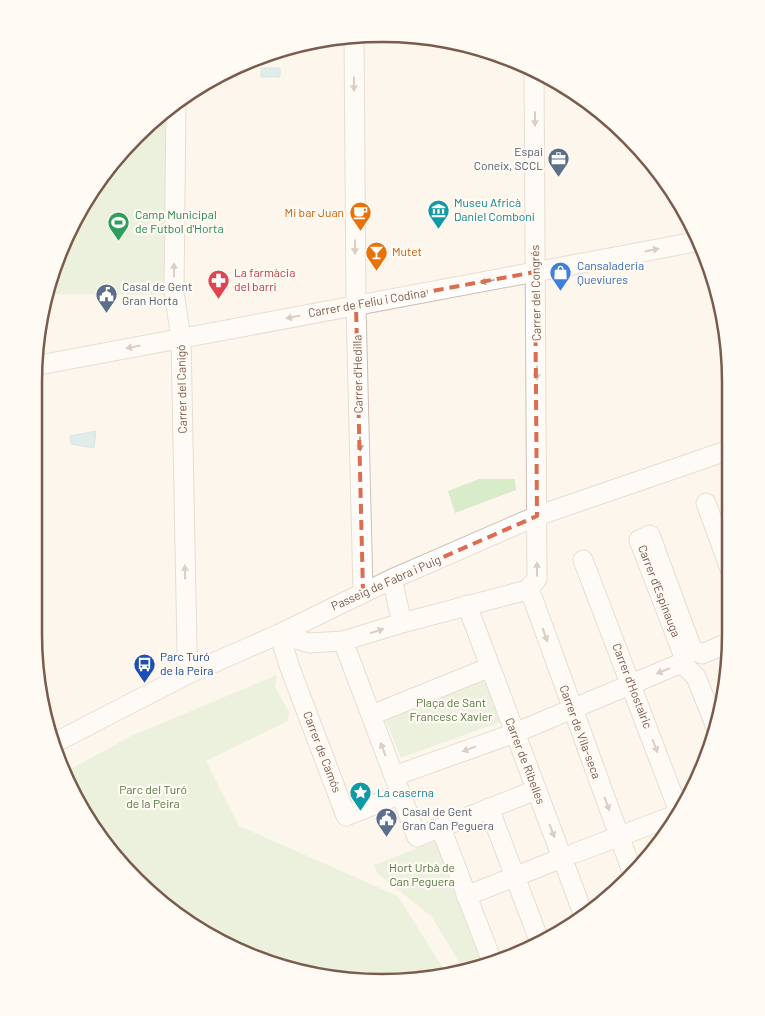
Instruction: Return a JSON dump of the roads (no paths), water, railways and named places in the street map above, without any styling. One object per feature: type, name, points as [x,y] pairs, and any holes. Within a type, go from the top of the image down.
[{"type":"street","name":"Carrer d'Hedilla","points":[[354,44],[356,305],[363,592]]},
{"type":"street","name":"Carrer del Congrés","points":[[527,590],[536,579],[537,516],[534,79]]},
{"type":"street","name":"Carrer del Canigó","points":[[176,113],[174,293],[181,338],[187,640],[186,675]]},
{"type":"street","name":"Carrer de Feliu i Codina","points":[[43,364],[692,242]]},
{"type":"street","name":"Passeig de Fabra i Puig","points":[[60,740],[186,675],[279,634],[363,592],[537,516],[722,452]]},
{"type":"street","points":[[706,503],[722,547]]},
{"type":"street","name":"Carrer d'Espinauga","points":[[687,655],[639,540],[650,535],[687,655],[687,668],[699,682],[712,717]]},
{"type":"street","name":"Carrer d'Hostalric","points":[[583,560],[677,804]]},
{"type":"street","points":[[392,579],[402,623]]},
{"type":"street","points":[[279,634],[310,642],[343,641],[402,623],[527,590]]},
{"type":"street","name":"Carrer de Vila-seca","points":[[527,590],[533,599],[630,866]]},
{"type":"street","name":"Carrer de Ribelles","points":[[467,606],[536,790],[568,855],[582,908]]},
{"type":"street","name":"Carrer de Camós","points":[[279,634],[346,816],[401,794]]},
{"type":"street","points":[[343,641],[417,837],[536,790]]},
{"type":"street","points":[[394,776],[515,733],[632,684],[687,655],[702,654],[722,645]]},
{"type":"street","points":[[378,712],[483,670]]},
{"type":"street","points":[[489,808],[537,936]]},
{"type":"street","points":[[466,896],[668,818]]},
{"type":"street","points":[[441,828],[490,956]]},
{"type":"water","points":[[261,68],[280,68],[280,77],[261,77]]},
{"type":"water","points":[[96,431],[94,448],[71,444],[70,436]]},
{"type":"place","name":"Espai Coneix, SCCL","points":[[559,178]]},
{"type":"place","name":"Museu Africà Daniel Comboni","points":[[438,229]]},
{"type":"place","name":"Mi bar Juan","points":[[360,232]]},
{"type":"place","name":"Camp Municipal de Futbol d'Horta","points":[[119,241]]},
{"type":"place","name":"Mutet","points":[[376,271]]},
{"type":"place","name":"Cansaladeria Queviures","points":[[561,292]]},
{"type":"place","name":"La farmàcia del barri","points":[[218,299]]},
{"type":"place","name":"Casal de Gent Gran Horta","points":[[106,313]]},
{"type":"place","name":"Parc Turó de la Peira","points":[[144,683]]},
{"type":"place","name":"La caserna","points":[[361,812]]},
{"type":"place","name":"Casal de Gent Gran Can Peguera","points":[[386,838]]},
{"type":"park label","name":"Plaça de Sant Francesc Xavier","points":[[451,710]]},
{"type":"park label","name":"Parc del Turó de la Peira","points":[[153,797]]},
{"type":"park label","name":"Hort Urbà de Can Peguera","points":[[422,875]]}]
